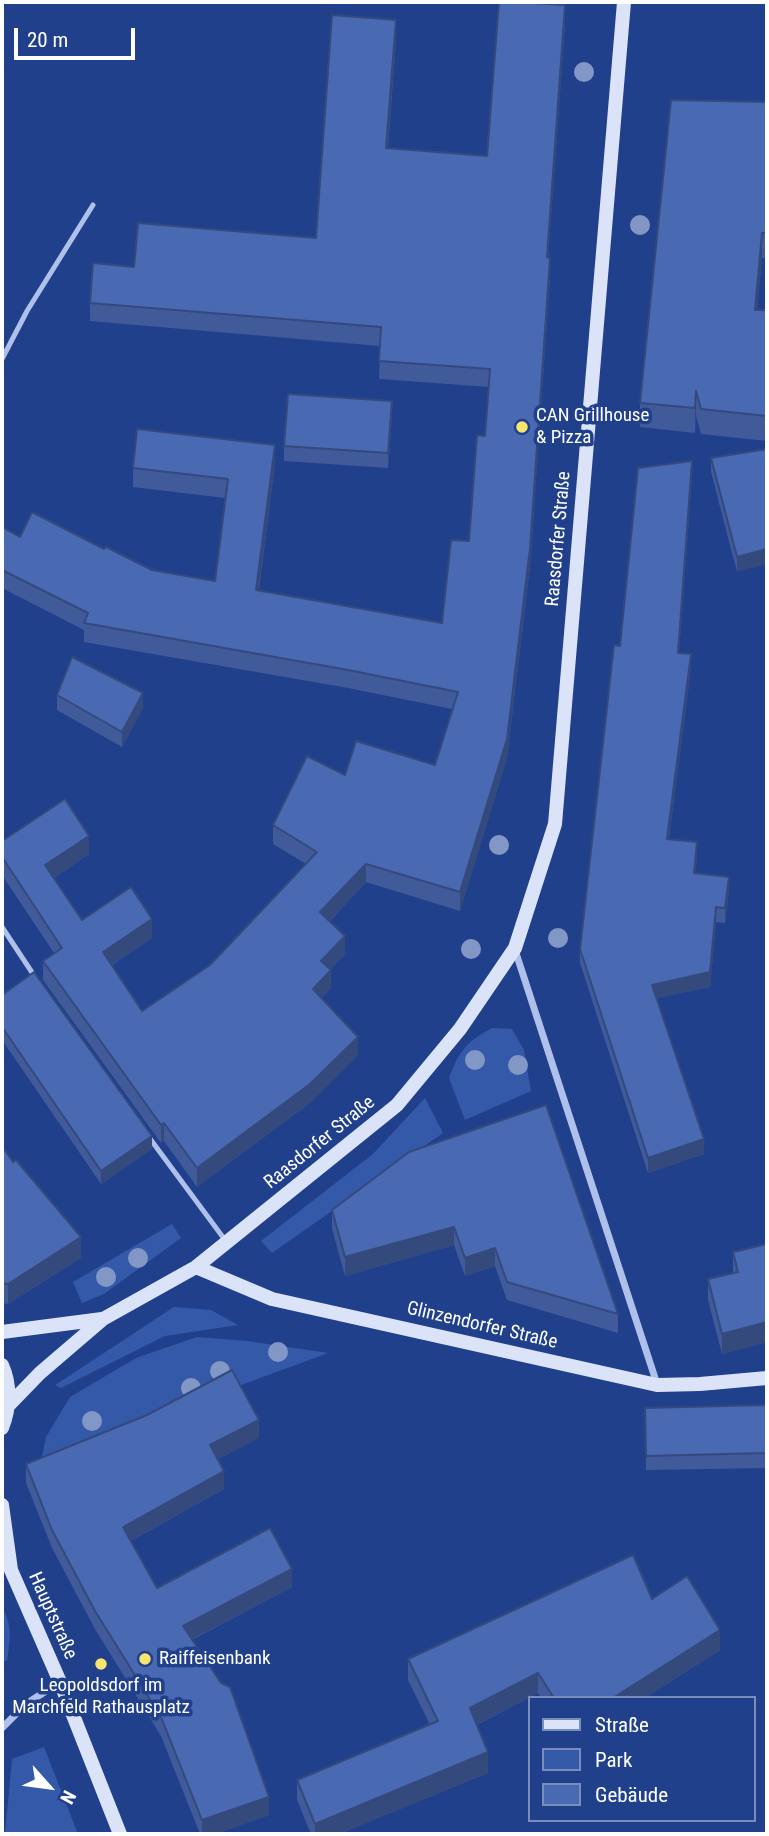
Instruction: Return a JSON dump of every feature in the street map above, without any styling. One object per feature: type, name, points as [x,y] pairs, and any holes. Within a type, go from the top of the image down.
[{"type":"main road","name":"Raasdorfer Straße","points":[[8,1406],[40,1373],[103,1319],[196,1268],[397,1105],[460,1029],[515,948],[555,824],[624,2]]},
{"type":"main road","name":"Glinzendorfer Straße","points":[[196,1268],[272,1299],[657,1385],[767,1378]]},
{"type":"main road","name":"Raasdorfer Straße","points":[[2,1332],[103,1319]]},
{"type":"main road","points":[[2,1365],[8,1387],[8,1406],[2,1428]]},
{"type":"main road","name":"Hauptstraße","points":[[2,1505],[6,1565],[60,1682],[120,1834]]},
{"type":"street","points":[[515,948],[657,1385]]},
{"type":"street","points":[[2,1728],[26,1704],[60,1682]]},
{"type":"lane","points":[[2,359],[27,311],[93,205]]},
{"type":"lane","points":[[2,927],[37,981]]},
{"type":"lane","points":[[146,1133],[226,1242]]},
{"type":"green space","points":[[492,1028],[512,1029],[524,1050],[531,1091],[465,1120],[449,1078],[465,1048]]},
{"type":"green space","points":[[425,1098],[443,1133],[272,1253],[261,1241],[373,1154]]},
{"type":"green space","points":[[172,1224],[181,1238],[104,1294],[82,1303],[73,1282]]},
{"type":"green space","points":[[174,1307],[211,1310],[238,1325],[165,1336],[61,1388],[55,1385]]},
{"type":"green space","points":[[197,1337],[328,1353],[233,1388],[38,1478],[46,1437],[70,1397],[136,1358]]},
{"type":"green space","points":[[2,1607],[9,1627],[7,1661],[2,1660]]},
{"type":"green space","points":[[44,1747],[78,1834],[5,1834],[12,1759]]},
{"type":"building","points":[[499,2],[565,5],[530,548],[507,739],[460,892],[366,864],[320,912],[345,936],[321,961],[331,970],[313,989],[358,1037],[310,1084],[197,1168],[164,1123],[161,1125],[43,961],[62,948],[2,857],[2,841],[65,799],[89,836],[45,865],[82,920],[131,887],[152,919],[103,952],[142,1011],[210,965],[317,852],[273,825],[307,756],[345,775],[356,741],[435,765],[458,692],[84,623],[88,613],[2,570],[2,527],[20,537],[32,512],[152,570],[215,581],[228,479],[133,468],[137,429],[275,445],[256,590],[442,623],[451,540],[469,541],[477,435],[485,436],[490,369],[379,361],[381,327],[90,303],[93,263],[134,267],[138,223],[316,238],[332,15],[396,20],[386,148],[487,156]]},
{"type":"building","points":[[671,100],[767,102],[767,233],[762,233],[755,310],[767,310],[767,416],[701,409],[696,391],[695,408],[640,403]]},
{"type":"building","points":[[288,394],[392,401],[388,453],[284,446]]},
{"type":"building","points":[[767,449],[767,549],[737,557],[711,458]]},
{"type":"building","points":[[692,461],[678,653],[691,654],[667,839],[697,842],[694,873],[729,877],[725,908],[716,907],[710,972],[652,985],[704,1139],[648,1158],[580,949],[614,645],[620,646],[638,468]]},
{"type":"building","points":[[72,657],[143,693],[122,732],[57,695]]},
{"type":"building","points":[[34,972],[152,1136],[101,1171],[2,1027],[2,995]]},
{"type":"building","points":[[546,1105],[618,1314],[507,1282],[495,1248],[465,1258],[454,1227],[345,1257],[332,1210],[409,1152]]},
{"type":"building","points":[[2,1146],[13,1162],[16,1160],[81,1237],[8,1284],[2,1283]]},
{"type":"building","points":[[767,1244],[767,1322],[722,1334],[708,1279],[738,1272],[733,1252]]},
{"type":"building","points":[[232,1370],[259,1420],[210,1445],[224,1471],[123,1527],[157,1588],[270,1528],[292,1569],[183,1626],[221,1683],[230,1687],[269,1797],[202,1820],[161,1717],[95,1611],[52,1530],[26,1464],[147,1415]]},
{"type":"building","points":[[767,1405],[767,1453],[646,1456],[645,1408]]},
{"type":"building","points":[[633,1555],[652,1599],[687,1576],[720,1630],[616,1696],[553,1696],[538,1673],[470,1708],[488,1752],[315,1824],[297,1780],[438,1721],[408,1659]]},
{"type":"place","name":"CAN Grillhouse & Pizza","points":[[522,427]]},
{"type":"place","name":"Raiffeisenbank","points":[[145,1659]]},
{"type":"place","name":"Leopoldsdorf im Marchfeld Rathausplatz","points":[[101,1664]]}]
